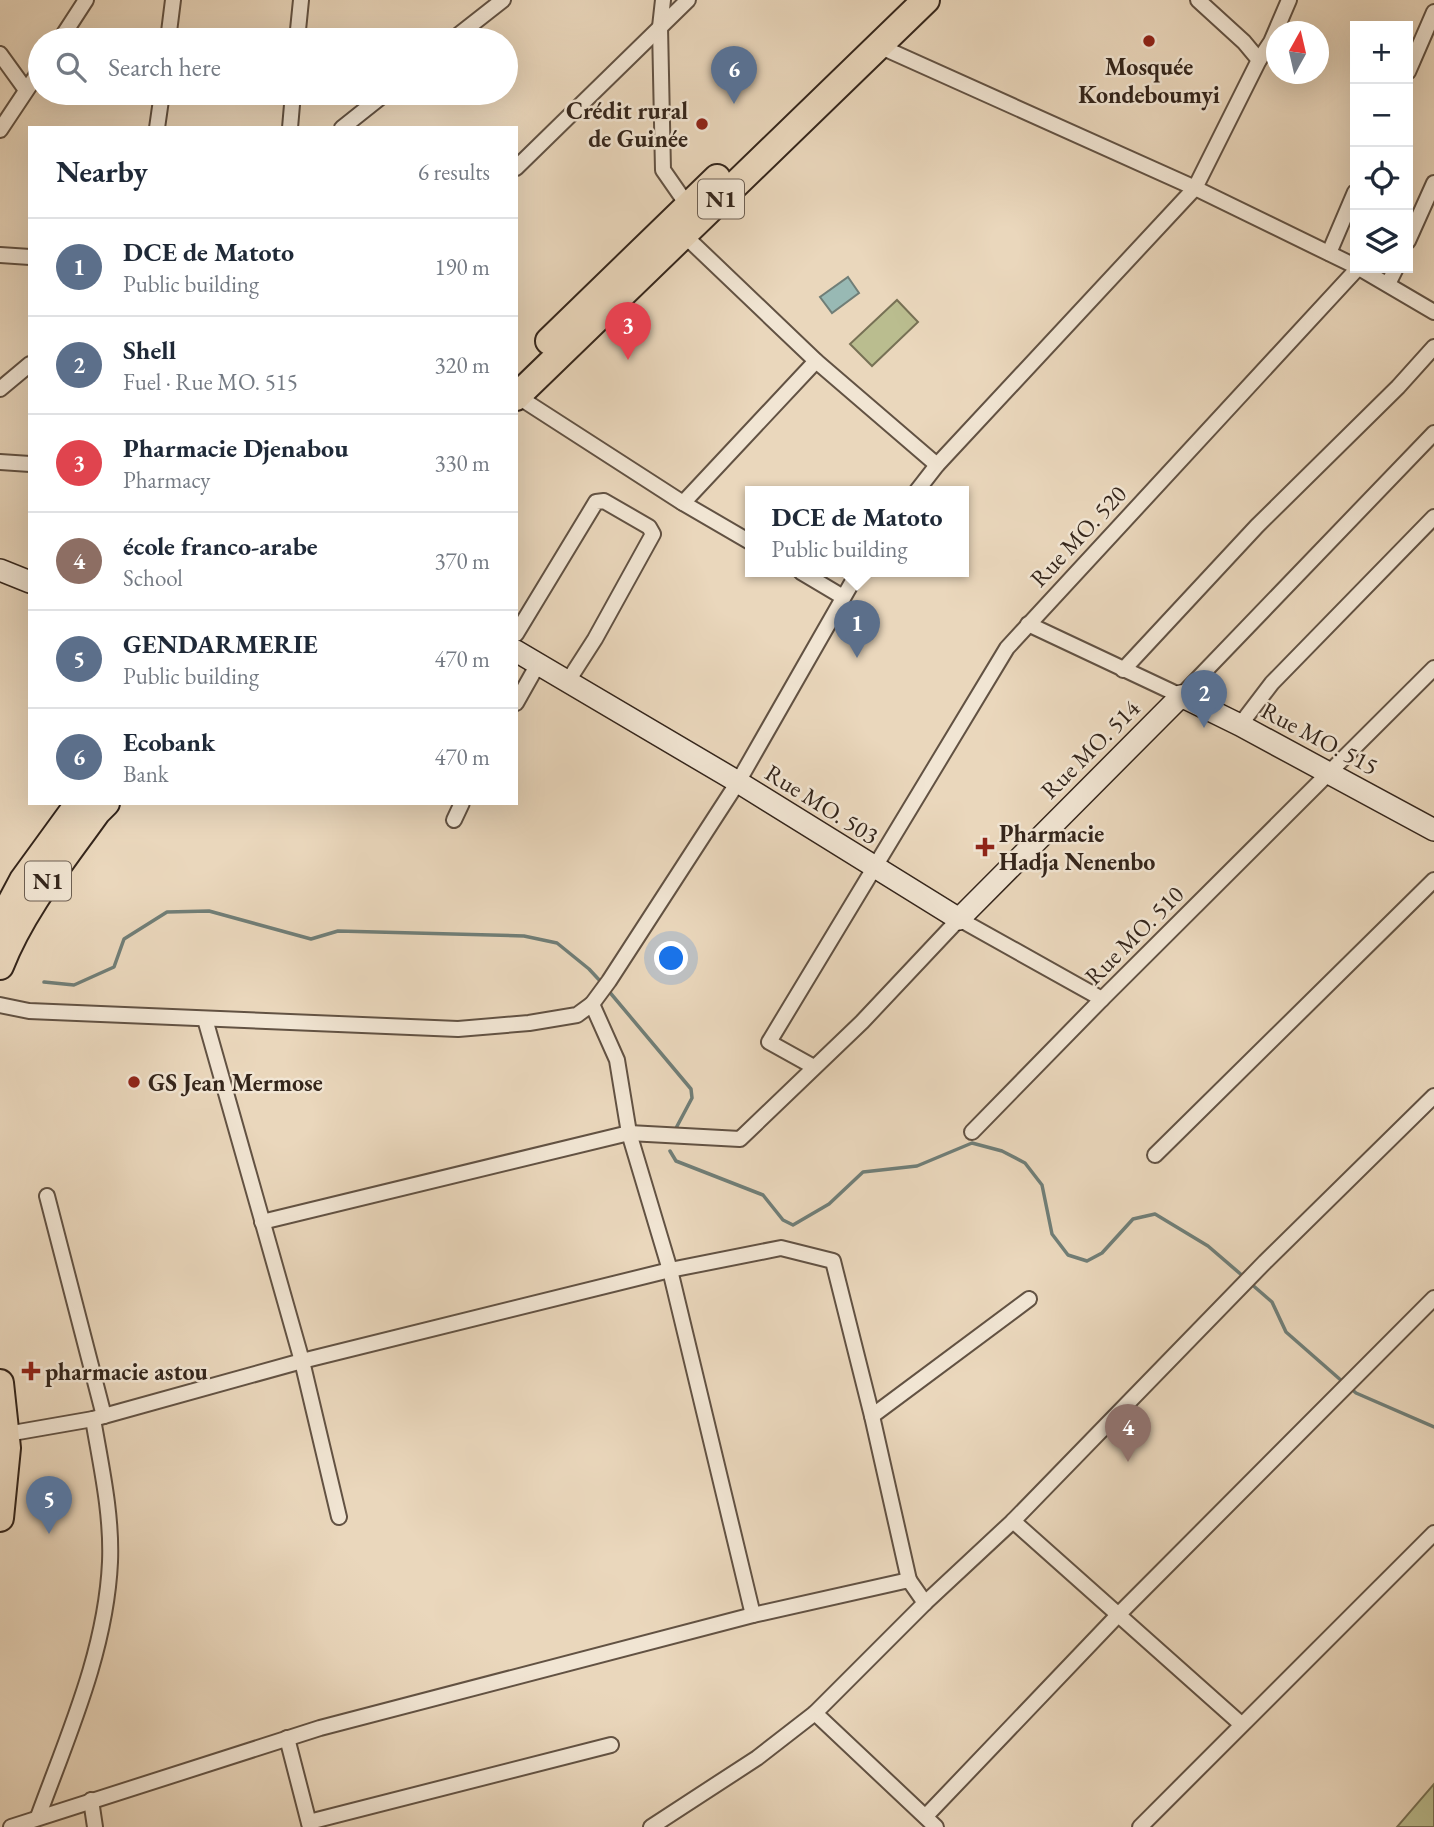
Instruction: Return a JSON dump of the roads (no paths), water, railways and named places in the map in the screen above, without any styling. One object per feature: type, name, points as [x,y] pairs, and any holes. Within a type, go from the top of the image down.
[{"type":"highway","name":"N1","points":[[518,372],[902,0]]},
{"type":"highway","name":"N1","points":[[518,396],[926,0]]},
{"type":"highway","name":"N1","points":[[0,923],[23,880],[78,805]]},
{"type":"highway","name":"N1","points":[[0,966],[6,950],[39,894],[104,805]]},
{"type":"highway","points":[[0,1383],[7,1434],[0,1518]]},
{"type":"street","points":[[68,28],[86,0]]},
{"type":"street","points":[[170,28],[173,0]]},
{"type":"street","points":[[298,28],[300,0]]},
{"type":"street","points":[[467,28],[503,0]]},
{"type":"street","points":[[663,0],[660,27],[663,170],[688,206]]},
{"type":"street","points":[[518,166],[688,0]]},
{"type":"street","points":[[1198,0],[1244,42],[1259,61]]},
{"type":"street","points":[[921,486],[937,465],[1195,188],[1289,0]]},
{"type":"street","points":[[1413,60],[1434,12]]},
{"type":"street","points":[[879,46],[1195,188],[1350,264]]},
{"type":"street","points":[[0,54],[26,90]]},
{"type":"street","points":[[0,130],[28,87]]},
{"type":"street","points":[[157,126],[160,105]]},
{"type":"street","points":[[290,126],[292,105]]},
{"type":"street","points":[[345,126],[371,105]]},
{"type":"street","points":[[1413,230],[1434,183]]},
{"type":"street","points":[[1329,253],[1350,204]]},
{"type":"street","points":[[684,235],[816,361],[937,465]]},
{"type":"street","points":[[0,254],[28,257]]},
{"type":"street","name":"Rue MO. 520","points":[[814,1067],[769,1042],[1007,648],[1351,273]]},
{"type":"street","points":[[1368,273],[1434,312]]},
{"type":"street","points":[[1388,284],[1394,273]]},
{"type":"street","points":[[1123,670],[1257,526],[1398,387],[1434,347]]},
{"type":"street","points":[[683,503],[816,361]]},
{"type":"street","points":[[0,389],[28,366]]},
{"type":"street","points":[[518,398],[683,503],[745,539]]},
{"type":"street","name":"Rue MO. 514","points":[[262,1222],[629,1133],[740,1139],[862,1021],[1434,433]]},
{"type":"street","points":[[0,462],[28,464]]},
{"type":"street","points":[[518,631],[596,502],[604,501],[652,530],[653,534],[618,600],[568,681]]},
{"type":"street","points":[[1240,725],[1272,683],[1434,517]]},
{"type":"street","points":[[0,570],[28,581]]},
{"type":"street","points":[[810,577],[844,597]]},
{"type":"street","points":[[0,1005],[29,1011],[458,1029],[529,1023],[577,1015],[600,993],[738,782],[855,577]]},
{"type":"street","name":"Rue MO. 515","points":[[1027,624],[1240,725],[1434,830]]},
{"type":"street","name":"Rue MO. 503","points":[[518,652],[738,782],[959,919],[1102,999]]},
{"type":"street","points":[[518,699],[538,664]]},
{"type":"street","name":"Rue MO. 510","points":[[972,1132],[1434,668]]},
{"type":"street","points":[[454,820],[461,805]]},
{"type":"street","points":[[1156,1154],[1434,880]]},
{"type":"street","points":[[600,993],[617,1060],[629,1133],[670,1270],[752,1615]]},
{"type":"street","points":[[205,1019],[302,1361],[339,1517]]},
{"type":"street","points":[[651,1827],[757,1758],[815,1713],[925,1603],[1013,1521],[1265,1262],[1434,1096]]},
{"type":"street","points":[[38,1817],[85,1687],[104,1620],[110,1561],[98,1418],[47,1196]]},
{"type":"street","points":[[7,1434],[98,1418],[302,1361],[670,1270],[781,1248],[833,1261],[873,1416],[909,1580],[925,1603]]},
{"type":"street","points":[[815,1713],[931,1822],[1118,1615],[1434,1298]]},
{"type":"street","points":[[873,1416],[1029,1299]]},
{"type":"street","points":[[1013,1521],[1241,1724]]},
{"type":"street","points":[[1140,1827],[1434,1533]]},
{"type":"street","points":[[11,1827],[287,1738],[752,1615],[909,1580]]},
{"type":"street","points":[[287,1738],[309,1825],[611,1745]]},
{"type":"street","points":[[91,1800],[95,1827]]},
{"type":"water","points":[[848,277],[859,293],[832,313],[820,297]]},
{"type":"waterway","points":[[44,982],[74,985],[114,967],[124,939],[167,912],[209,911],[311,939],[338,931],[524,936],[557,943],[602,983]]},
{"type":"waterway","points":[[607,989],[691,1089],[692,1098],[675,1130]]},
{"type":"waterway","points":[[670,1151],[676,1161],[763,1195],[783,1220],[793,1225],[829,1204],[863,1172],[917,1166],[972,1143],[1002,1151],[1025,1163],[1042,1185],[1052,1234],[1068,1255],[1087,1261],[1102,1253],[1133,1219],[1155,1214],[1208,1246],[1244,1277]]},
{"type":"waterway","points":[[1249,1282],[1272,1302],[1286,1332],[1343,1382]]},
{"type":"waterway","points":[[1349,1387],[1356,1393],[1434,1427]]},
{"type":"place","name":"Mosquée Kondeboumyi","points":[[1149,41]]},
{"type":"place","name":"Ecobank","points":[[734,104]]},
{"type":"place","name":"Crédit rural de Guinée","points":[[702,124]]},
{"type":"place","name":"Pharmacie Djenabou","points":[[628,360]]},
{"type":"place","name":"DCE de Matoto","points":[[857,658]]},
{"type":"place","name":"Shell","points":[[1204,728]]},
{"type":"place","name":"Pharmacie Hadja Nenenbo","points":[[985,847]]},
{"type":"place","name":"GS Jean Mermose","points":[[134,1082]]},
{"type":"place","name":"pharmacie astou","points":[[31,1371]]},
{"type":"place","name":"école franco-arabe","points":[[1128,1462]]},
{"type":"place","name":"GENDARMERIE","points":[[49,1534]]}]
